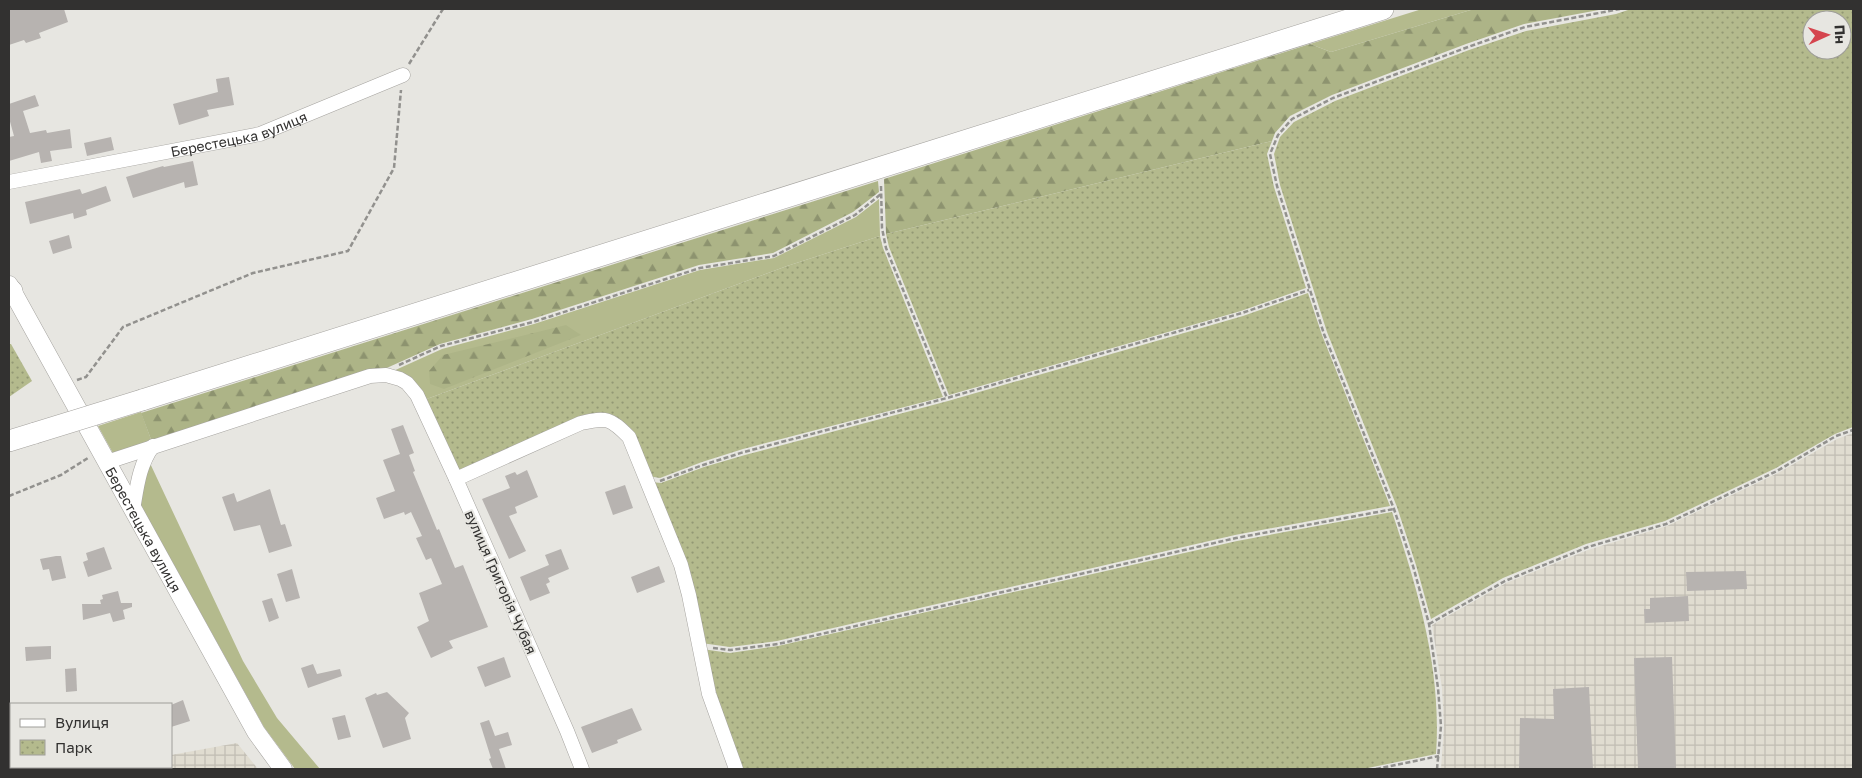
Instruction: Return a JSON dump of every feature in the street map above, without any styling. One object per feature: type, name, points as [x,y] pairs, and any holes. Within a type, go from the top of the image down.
[{"type":"highway","points":[[9,442],[1383,9]]},
{"type":"main road","name":"Берестецька вулиця","points":[[10,290],[256,732],[283,769]]},
{"type":"street","name":"Берестецька вулиця","points":[[9,182],[260,134],[403,75]]},
{"type":"street","name":"вулиця Григорія Чубая","points":[[378,375],[400,379],[407,383],[417,395],[456,479],[582,769]]},
{"type":"street","points":[[103,456],[153,446],[363,378],[378,375]]},
{"type":"street","points":[[456,479],[581,423],[600,419],[615,423],[630,437],[681,565],[689,595],[708,694],[736,769]]},
{"type":"street","points":[[133,510],[144,458],[153,446]]},
{"type":"path","points":[[64,386],[86,377],[123,327],[253,273],[348,250],[394,168],[403,75],[443,9]]},
{"type":"path","points":[[1438,769],[1441,726],[1429,624],[1413,566],[1394,509],[1324,334],[1277,186],[1270,154],[1278,135],[1292,119],[1333,98],[1517,30],[1561,19],[1620,9]]},
{"type":"path","points":[[880,167],[882,228],[886,248],[947,398]]},
{"type":"path","points":[[378,375],[441,346],[533,322],[700,268],[774,256],[855,215],[881,194]]},
{"type":"path","points":[[646,478],[660,481],[744,452],[947,398],[1242,313],[1310,290]]},
{"type":"path","points":[[1429,624],[1505,581],[1588,547],[1666,524],[1777,470],[1836,436],[1853,430]]},
{"type":"path","points":[[9,496],[103,456]]},
{"type":"path","points":[[699,646],[730,650],[778,644],[1236,538],[1394,509]]},
{"type":"path","points":[[1376,769],[1439,756]]},
{"type":"shaded area","points":[[1853,433],[1853,769],[1441,769],[1444,726],[1442,688],[1432,625],[1506,583],[1588,550],[1667,526],[1778,473],[1837,439]]},
{"type":"shaded area","points":[[237,743],[258,769],[86,769],[172,768],[172,755]]},
{"type":"green space","points":[[1422,9],[1474,9],[1331,52],[1310,44]]},
{"type":"green space","points":[[1474,9],[1604,9],[1524,24],[1332,95],[1290,116],[1275,133],[1272,141],[886,234],[884,179],[1310,44],[1331,52]]},
{"type":"green space","points":[[1631,9],[1853,9],[1853,427],[1835,434],[1776,468],[1665,521],[1586,544],[1503,578],[1431,619],[1397,507],[1327,332],[1280,185],[1274,154],[1280,137],[1294,122],[1335,101],[1469,50],[1526,31],[1616,14]]},
{"type":"green space","points":[[1272,141],[1267,154],[1274,187],[1306,288],[1241,311],[949,395],[889,247],[886,234]]},
{"type":"green space","points":[[878,181],[879,192],[853,212],[773,253],[699,265],[532,319],[440,344],[380,371],[152,442],[141,413]]},
{"type":"green space","points":[[879,199],[880,236],[787,266],[424,400],[391,372],[442,349],[534,324],[700,270],[774,258],[856,217]]},
{"type":"green space","points":[[880,236],[883,248],[943,397],[743,449],[660,478],[648,476],[632,435],[600,416],[459,475],[424,400],[787,266]]},
{"type":"green space","points":[[1308,293],[1322,335],[1390,506],[1235,535],[777,641],[730,647],[701,643],[651,482],[661,483],[704,467],[745,455],[948,401],[1243,316]]},
{"type":"green space","points":[[566,325],[581,335],[444,389],[430,384],[429,371],[443,355]]},
{"type":"green space","points":[[9,344],[11,344],[32,381],[9,397]]},
{"type":"green space","points":[[141,412],[152,442],[114,455],[98,426]]},
{"type":"green space","points":[[148,459],[243,661],[277,718],[320,769],[295,769],[264,727],[138,500]]},
{"type":"green space","points":[[1392,512],[1411,571],[1432,661],[1437,723],[1436,754],[1363,769],[739,769],[702,649],[730,653],[778,646],[1237,541]]},
{"type":"building","points":[[9,9],[64,9],[68,22],[39,33],[41,38],[26,43],[24,40],[9,45]]},
{"type":"building","points":[[229,77],[234,105],[207,110],[209,116],[179,125],[173,104],[218,92],[216,79]]},
{"type":"building","points":[[35,95],[39,106],[23,111],[30,133],[46,130],[47,133],[70,129],[72,148],[50,151],[52,161],[41,163],[39,152],[9,161],[9,137],[14,136],[9,118],[9,104]]},
{"type":"building","points":[[111,137],[114,150],[87,156],[84,143]]},
{"type":"building","points":[[193,161],[198,185],[185,188],[184,182],[133,198],[126,177],[163,166]]},
{"type":"building","points":[[106,186],[111,201],[86,210],[87,215],[74,219],[73,213],[30,224],[25,202],[80,189],[82,194]]},
{"type":"building","points":[[69,235],[72,248],[53,254],[49,241]]},
{"type":"building","points":[[403,425],[414,453],[409,455],[415,471],[413,472],[437,530],[439,529],[455,568],[463,565],[488,627],[449,641],[453,648],[431,658],[417,627],[429,621],[419,593],[442,584],[431,558],[426,560],[416,538],[422,536],[411,512],[405,515],[404,512],[384,519],[376,498],[395,491],[383,460],[400,454],[391,429]]},
{"type":"building","points":[[527,470],[538,497],[515,507],[517,513],[509,516],[526,551],[509,559],[482,499],[510,488],[505,476],[515,472],[517,475]]},
{"type":"building","points":[[625,485],[633,508],[613,515],[605,492]]},
{"type":"building","points":[[270,489],[281,525],[285,524],[292,546],[269,553],[260,525],[234,531],[222,497],[234,493],[237,502]]},
{"type":"building","points":[[104,547],[112,569],[88,577],[83,562],[88,560],[86,553]]},
{"type":"building","points":[[561,549],[569,569],[548,578],[550,582],[546,584],[550,593],[530,601],[520,577],[549,565],[545,555]]},
{"type":"building","points":[[61,556],[66,578],[52,581],[49,569],[43,570],[40,559]]},
{"type":"building","points":[[659,566],[665,582],[637,593],[631,577]]},
{"type":"building","points":[[292,569],[300,598],[286,602],[277,574]]},
{"type":"building","points":[[1746,571],[1747,589],[1687,591],[1686,572]]},
{"type":"building","points":[[118,591],[121,603],[132,603],[132,607],[123,610],[125,619],[113,622],[110,613],[83,620],[82,604],[101,604],[102,595]]},
{"type":"building","points":[[1688,596],[1689,621],[1645,623],[1644,609],[1650,609],[1650,598]]},
{"type":"building","points":[[272,598],[279,618],[269,622],[262,601]]},
{"type":"building","points":[[51,646],[51,659],[26,661],[25,647]]},
{"type":"building","points":[[504,657],[511,677],[485,687],[477,667]]},
{"type":"building","points":[[1672,657],[1676,769],[1638,769],[1634,658]]},
{"type":"building","points":[[313,664],[317,674],[340,669],[342,676],[308,688],[301,668]]},
{"type":"building","points":[[76,668],[77,691],[66,692],[65,669]]},
{"type":"building","points":[[1589,687],[1593,769],[1519,769],[1520,718],[1554,719],[1553,689]]},
{"type":"building","points":[[387,692],[409,713],[405,718],[411,739],[383,748],[365,698],[376,693],[377,695]]},
{"type":"building","points":[[183,700],[190,721],[172,727],[172,705]]},
{"type":"building","points":[[632,708],[642,730],[617,740],[618,743],[592,753],[581,727]]},
{"type":"building","points":[[345,715],[351,737],[338,740],[332,718]]},
{"type":"building","points":[[489,720],[495,736],[508,732],[512,745],[499,749],[506,769],[493,769],[489,759],[491,758],[480,723]]}]
